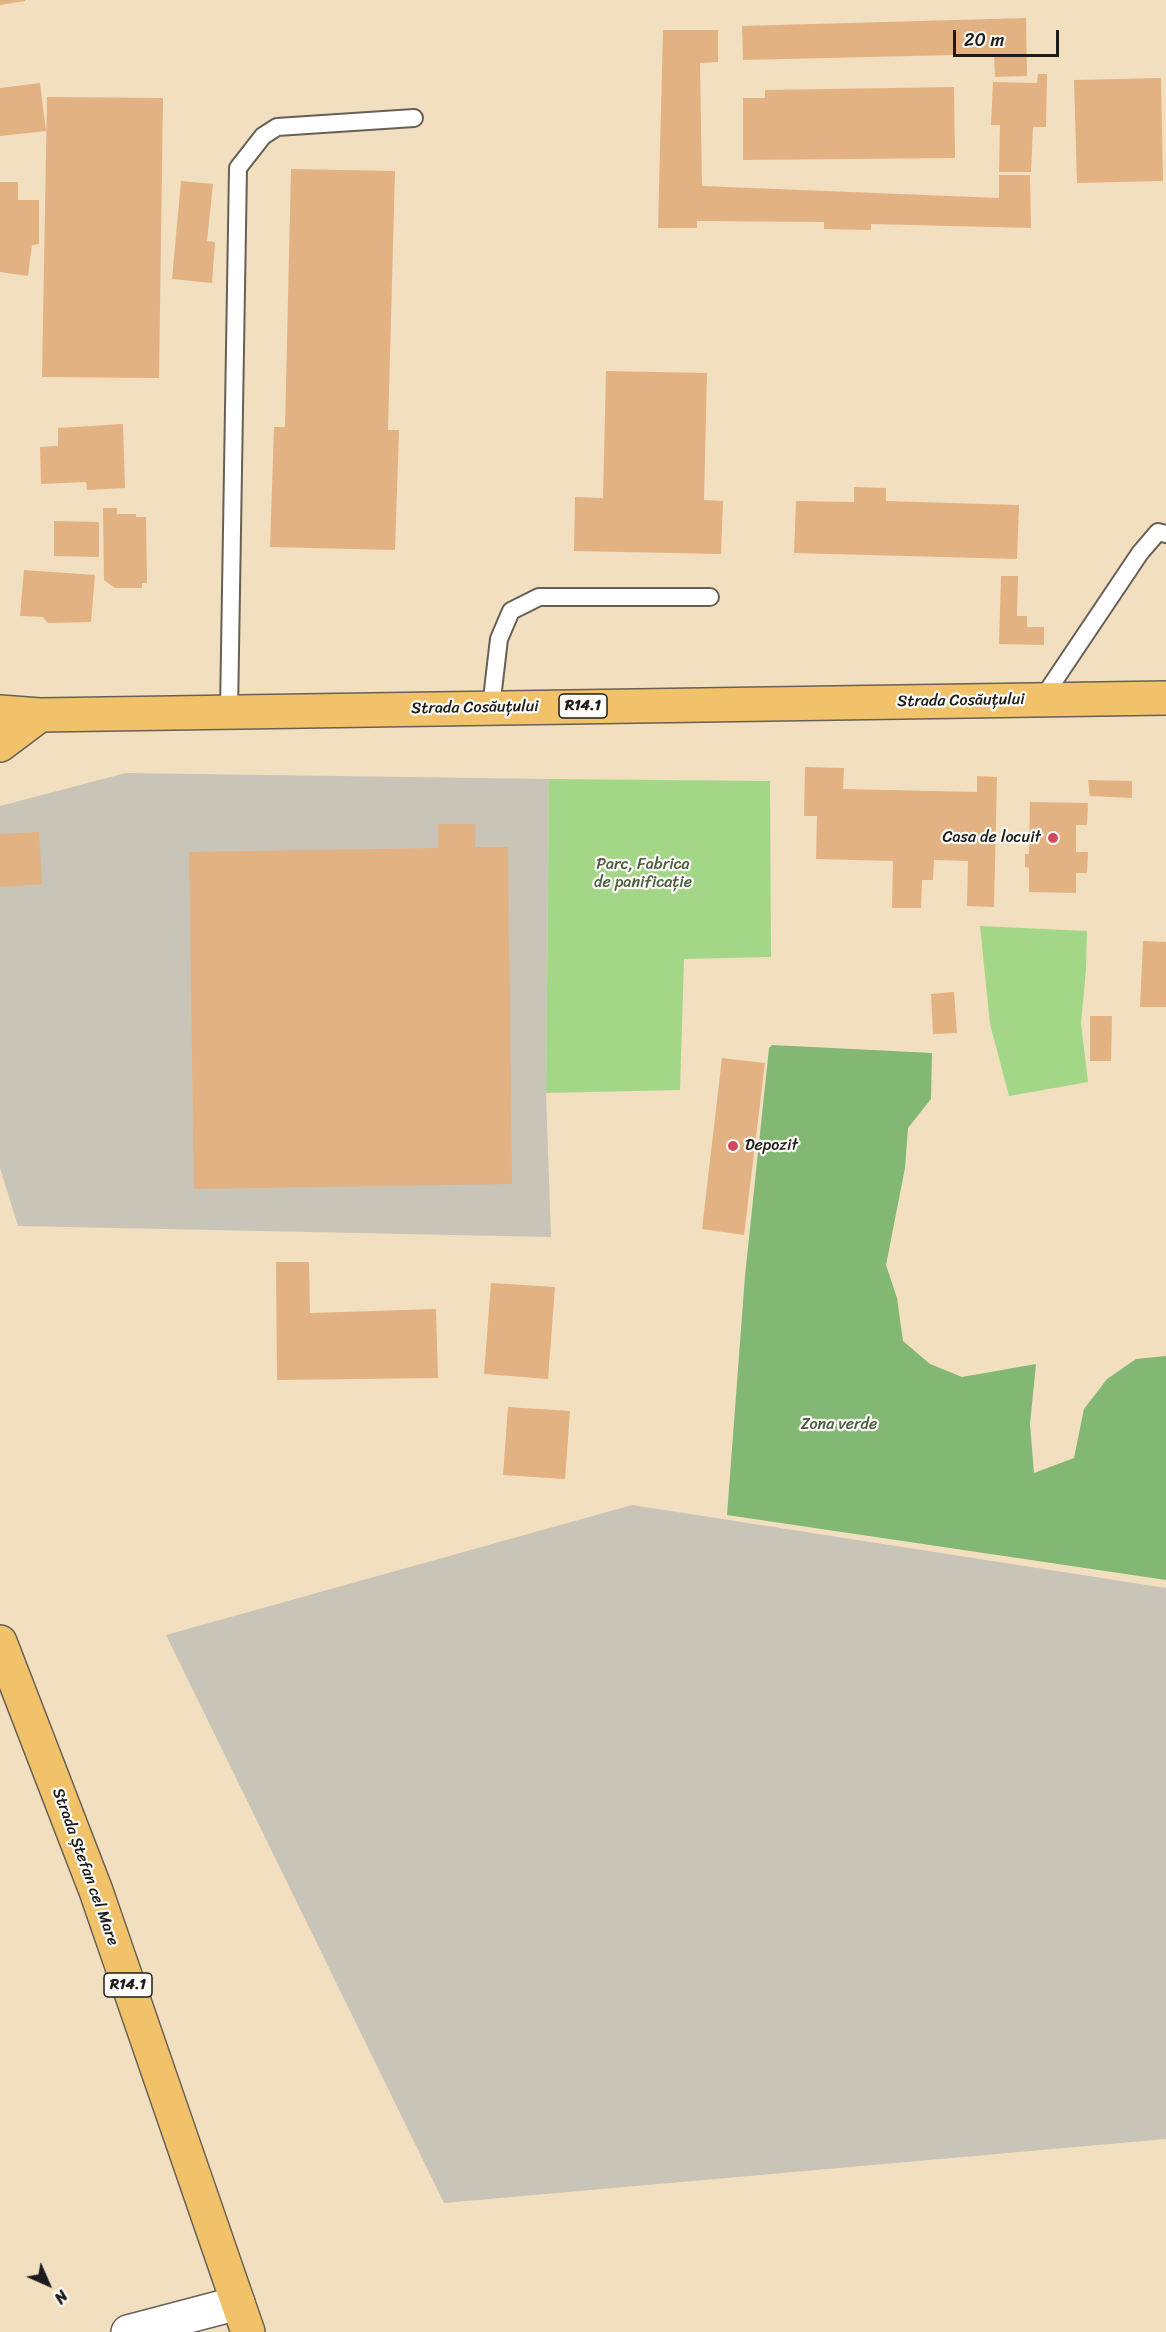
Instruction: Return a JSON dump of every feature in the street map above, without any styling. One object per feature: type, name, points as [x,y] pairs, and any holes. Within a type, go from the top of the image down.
[{"type":"main road","name":"Strada Cosăuțului","points":[[0,712],[40,715],[1166,698]]},
{"type":"main road","points":[[0,745],[40,715]]},
{"type":"main road","name":"Strada Ștefan cel Mare","points":[[0,1642],[96,1891],[243,2318]]},
{"type":"street","points":[[128,2332],[243,2318]]},
{"type":"lane","points":[[229,711],[238,168],[263,136],[277,127],[414,118]]},
{"type":"lane","points":[[1042,699],[1140,553],[1158,531],[1166,534]]},
{"type":"lane","points":[[491,707],[499,639],[512,611],[539,597],[710,597]]},
{"type":"shaded area","points":[[126,773],[549,779],[546,1093],[551,1237],[18,1226],[0,1168],[0,806]]},
{"type":"shaded area","points":[[632,1505],[1166,1588],[1166,2139],[444,2203],[166,1635]]},
{"type":"green space","name":"Parc, Fabrica de panificație","points":[[549,779],[770,781],[771,957],[684,959],[680,1090],[546,1093]]},
{"type":"green space","points":[[980,926],[1087,931],[1081,1023],[1088,1082],[1009,1096],[990,1024]]},
{"type":"green space","name":"Zona verde","points":[[772,1045],[932,1053],[931,1099],[908,1128],[905,1168],[886,1265],[897,1298],[903,1341],[930,1364],[962,1377],[1036,1364],[1030,1424],[1034,1473],[1074,1458],[1084,1409],[1107,1379],[1136,1359],[1166,1356],[1166,1580],[727,1515],[745,1276],[769,1048]]},
{"type":"building","points":[[0,0],[25,0],[25,1],[0,5]]},
{"type":"building","points":[[1026,18],[1027,76],[995,77],[994,54],[743,60],[742,26]]},
{"type":"building","points":[[663,30],[718,30],[718,62],[700,63],[702,186],[999,198],[999,175],[1030,175],[1031,228],[871,224],[871,230],[824,229],[824,222],[697,221],[697,228],[658,228]]},
{"type":"building","points":[[1038,74],[1047,74],[1046,127],[1033,127],[1031,172],[999,172],[1000,125],[991,125],[993,82],[1037,83]]},
{"type":"building","points":[[1161,78],[1163,181],[1077,183],[1074,80]]},
{"type":"building","points":[[40,83],[46,131],[0,136],[0,88]]},
{"type":"building","points":[[954,87],[955,158],[743,160],[743,98],[765,98],[765,90]]},
{"type":"building","points":[[47,97],[163,98],[159,378],[42,377]]},
{"type":"building","points":[[291,169],[395,171],[388,430],[399,430],[395,550],[270,547],[274,427],[285,427]]},
{"type":"building","points":[[181,181],[213,184],[207,241],[215,242],[212,283],[172,279]]},
{"type":"building","points":[[0,182],[18,182],[18,200],[39,200],[39,244],[32,245],[28,276],[0,272]]},
{"type":"building","points":[[606,371],[707,373],[704,500],[723,501],[721,554],[574,551],[575,497],[603,498]]},
{"type":"building","points":[[123,424],[125,488],[87,490],[86,482],[41,484],[40,447],[58,446],[58,428]]},
{"type":"building","points":[[854,487],[886,488],[886,501],[1019,505],[1017,559],[794,553],[796,501],[854,502]]},
{"type":"building","points":[[103,508],[117,508],[117,514],[136,514],[136,517],[146,517],[147,583],[142,583],[142,588],[115,588],[104,580]]},
{"type":"building","points":[[54,521],[99,522],[99,557],[54,556]]},
{"type":"building","points":[[24,570],[95,575],[91,622],[48,623],[43,617],[20,616]]},
{"type":"building","points":[[1001,576],[1018,576],[1017,616],[1027,616],[1027,627],[1044,627],[1044,645],[999,644]]},
{"type":"building","points":[[805,767],[844,768],[843,789],[977,792],[977,776],[997,777],[994,907],[967,906],[968,861],[934,860],[933,880],[922,880],[921,908],[892,908],[893,861],[816,859],[817,816],[804,816]]},
{"type":"building","points":[[1088,780],[1132,781],[1132,798],[1090,796]]},
{"type":"building","name":"Casa de locuit","points":[[1030,802],[1088,803],[1087,825],[1076,825],[1076,852],[1088,852],[1087,873],[1076,873],[1076,893],[1029,892],[1029,868],[1025,867],[1025,854],[1029,854]]},
{"type":"building","points":[[438,824],[475,824],[475,847],[508,847],[512,1184],[194,1189],[189,852],[438,848]]},
{"type":"building","points":[[39,832],[42,884],[0,887],[0,834]]},
{"type":"building","points":[[1143,941],[1166,942],[1166,1007],[1140,1007]]},
{"type":"building","points":[[954,992],[957,1033],[933,1034],[931,994]]},
{"type":"building","points":[[1090,1016],[1112,1016],[1111,1061],[1090,1061]]},
{"type":"building","name":"Depozit","points":[[722,1058],[765,1063],[744,1235],[702,1229]]},
{"type":"building","points":[[276,1262],[309,1262],[310,1313],[436,1309],[438,1378],[277,1380]]},
{"type":"building","points":[[491,1283],[555,1287],[548,1379],[484,1374]]},
{"type":"building","points":[[508,1407],[570,1411],[565,1479],[503,1475]]},
{"type":"place","name":"Casa de locuit","points":[[1053,838]]},
{"type":"place","name":"Depozit","points":[[733,1146]]}]
